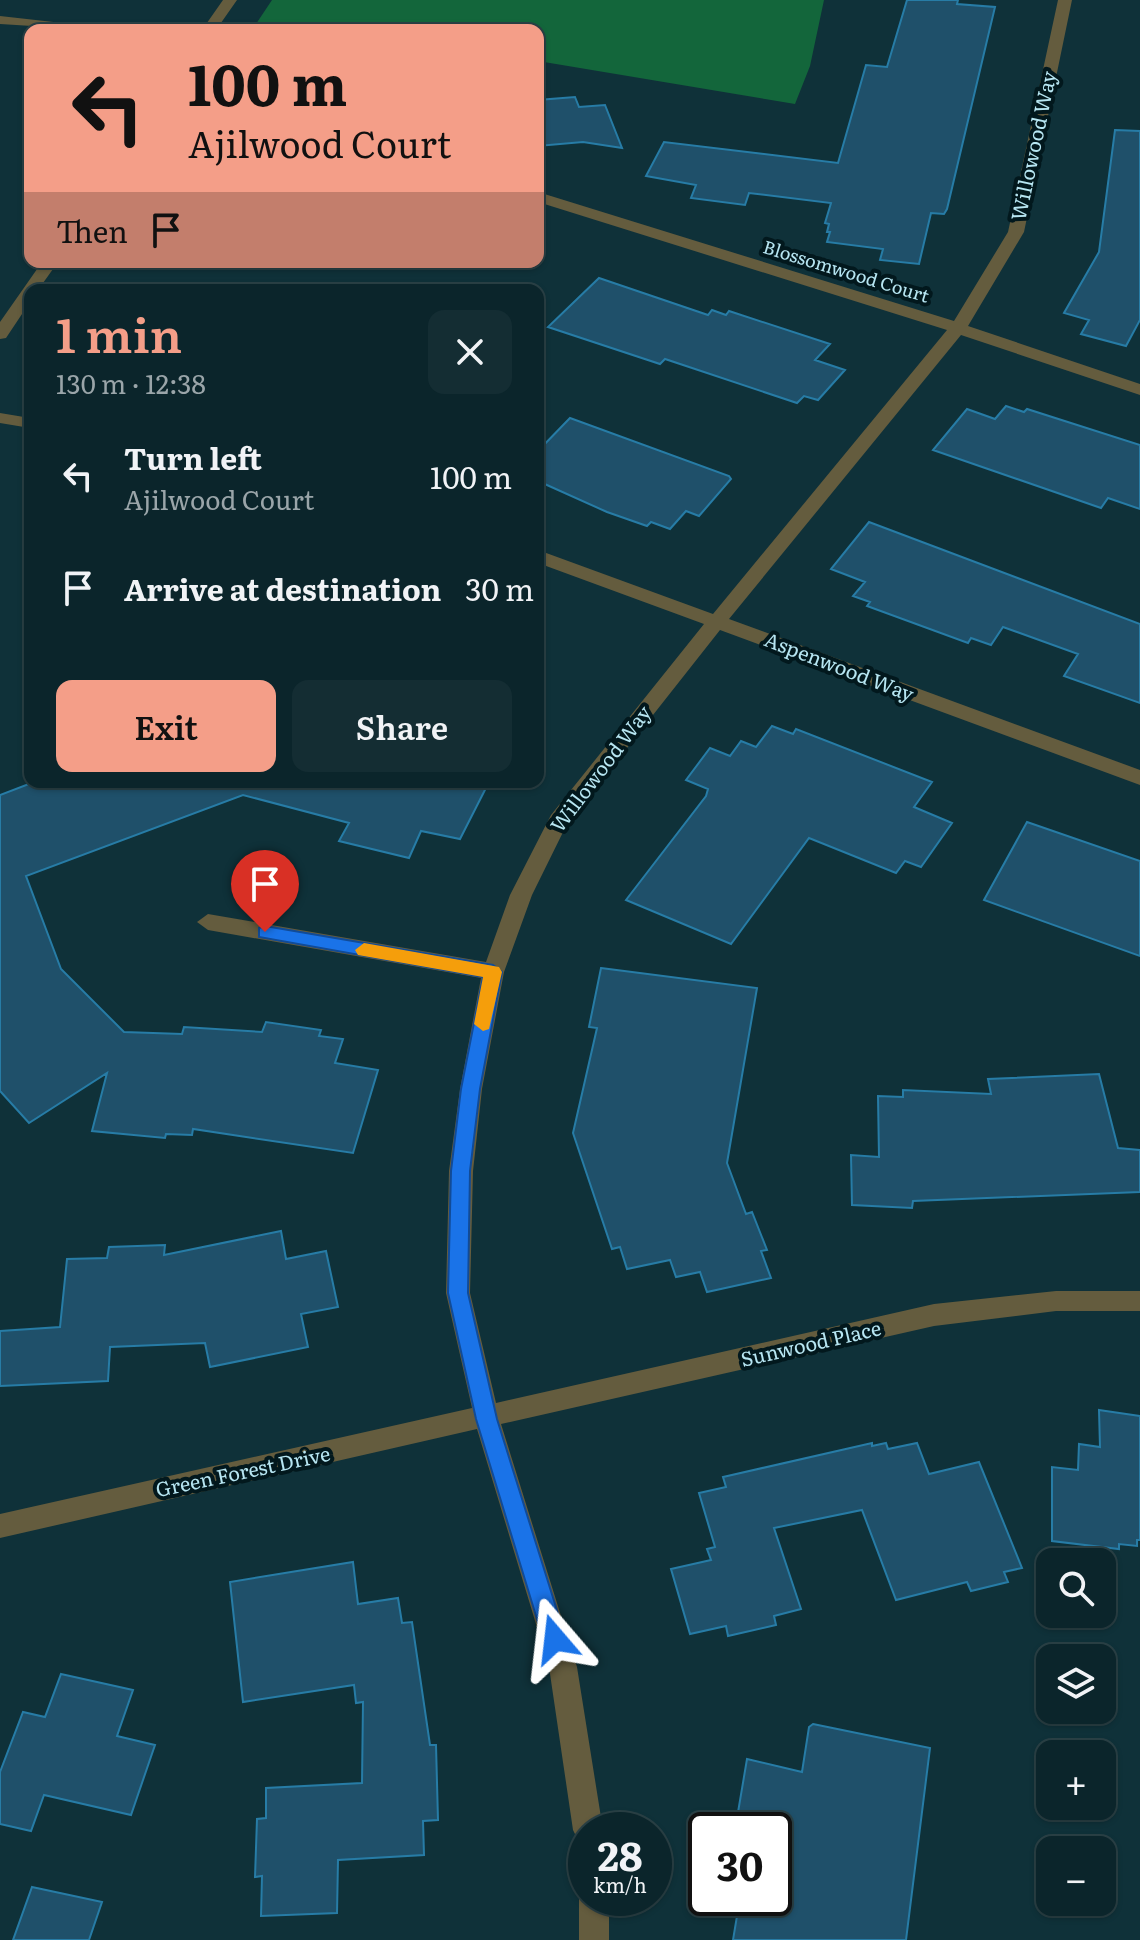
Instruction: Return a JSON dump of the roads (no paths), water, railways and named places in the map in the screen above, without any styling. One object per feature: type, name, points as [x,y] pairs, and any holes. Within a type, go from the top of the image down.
[{"type":"street","points":[[213,24],[230,0]]},
{"type":"street","name":"Willowood Way","points":[[585,1812],[563,1667],[487,1419],[458,1293],[461,1171],[471,1089],[493,972],[521,895],[558,820],[716,621],[958,328],[1016,232],[1065,0]]},
{"type":"street","points":[[0,20],[36,24]]},
{"type":"street","name":"Blossomwood Court","points":[[544,199],[958,328],[1140,390]]},
{"type":"street","points":[[0,334],[24,299]]},
{"type":"street","points":[[0,418],[24,422]]},
{"type":"street","name":"Aspenwood Way","points":[[544,558],[1048,747],[1140,778]]},
{"type":"street","points":[[208,922],[493,972]]},
{"type":"street","name":"Sunwood Place","points":[[487,1419],[934,1315],[1056,1301],[1140,1301]]},
{"type":"street","name":"Green Forest Drive","points":[[0,1526],[487,1419]]},
{"type":"street","points":[[594,1916],[594,1940]]}]
